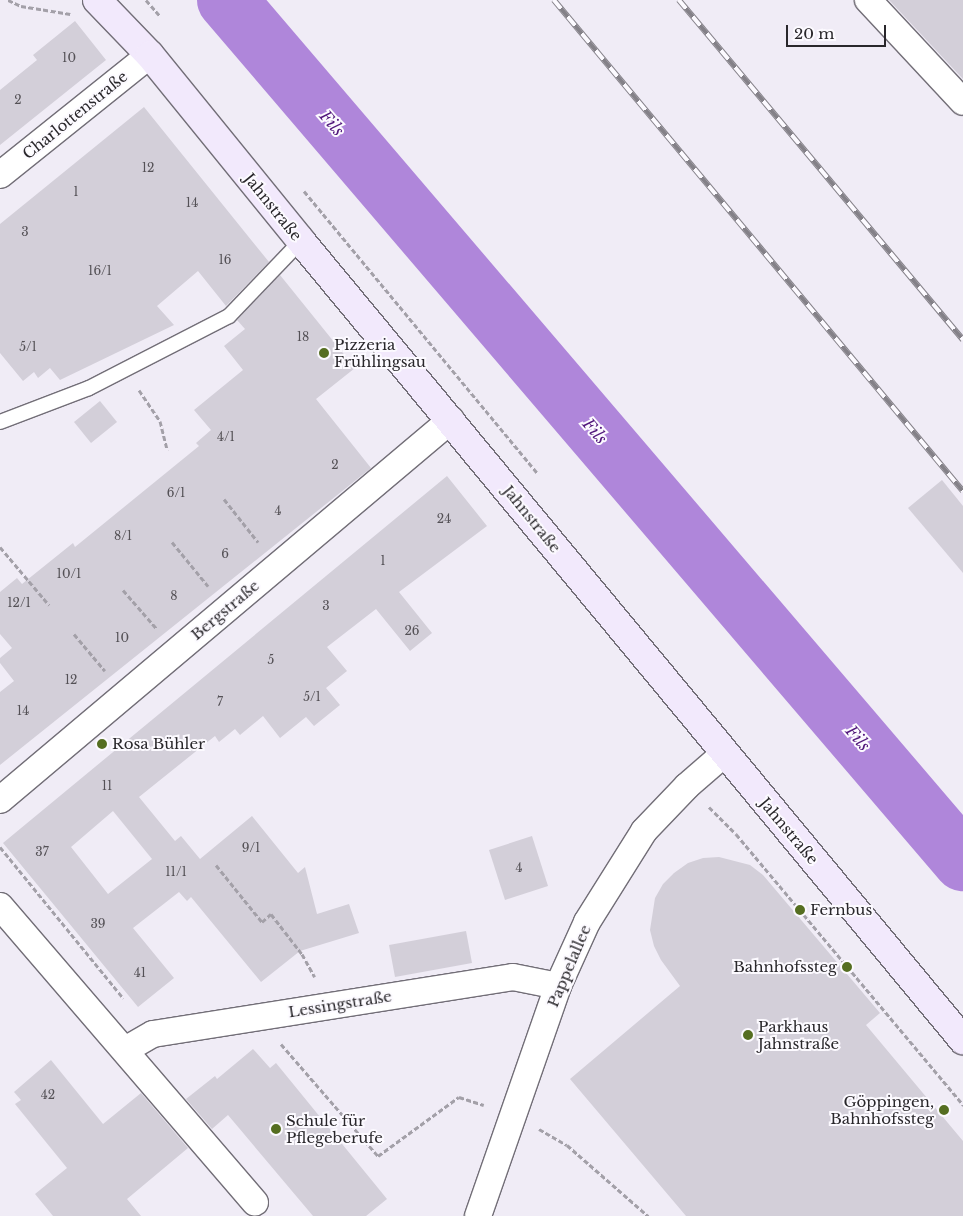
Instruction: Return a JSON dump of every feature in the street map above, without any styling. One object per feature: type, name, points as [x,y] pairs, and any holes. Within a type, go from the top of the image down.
[{"type":"main road","name":"Jahnstraße","points":[[97,0],[150,54],[301,241],[451,420],[724,754],[963,1040]]},
{"type":"street","points":[[868,0],[963,102]]},
{"type":"street","name":"Charlottenstraße","points":[[0,175],[150,54]]},
{"type":"street","name":"Bergstraße","points":[[0,800],[451,420]]},
{"type":"street","name":"Pappelallee","points":[[478,1216],[558,986],[600,899],[644,831],[687,786],[724,754]]},
{"type":"street","points":[[0,906],[255,1202]]},
{"type":"street","name":"Lessingstraße","points":[[125,1050],[153,1034],[513,977],[558,986]]},
{"type":"lane","points":[[0,422],[89,388],[229,316],[301,241]]},
{"type":"path","points":[[122,370],[150,403],[160,421],[167,450]]},
{"type":"path","points":[[224,499],[278,566]]},
{"type":"path","points":[[172,542],[227,609]]},
{"type":"path","points":[[0,547],[48,605]]},
{"type":"path","points":[[123,590],[176,652]]},
{"type":"path","points":[[74,634],[124,695]]},
{"type":"path","points":[[687,786],[736,834],[963,1105]]},
{"type":"path","points":[[0,847],[153,1034]]},
{"type":"path","points":[[216,865],[262,922],[271,914],[302,954],[331,1006]]},
{"type":"path","points":[[258,1018],[378,1156],[459,1097],[514,1114]]},
{"type":"path","points":[[567,1145],[648,1216]]},
{"type":"building","points":[[889,0],[963,0],[963,79]]},
{"type":"building","points":[[75,21],[106,60],[0,145],[0,90],[37,60],[33,55]]},
{"type":"building","points":[[144,107],[269,262],[226,306],[198,271],[157,306],[174,325],[60,380],[50,368],[38,378],[34,372],[23,381],[0,353],[0,224]]},
{"type":"building","points":[[280,275],[355,368],[316,399],[371,468],[0,765],[0,692],[14,681],[0,663],[0,658],[12,648],[0,634],[0,592],[17,578],[22,584],[73,543],[75,547],[199,446],[196,443],[211,430],[194,410],[243,370],[224,346],[245,329],[237,320]]},
{"type":"building","points":[[100,401],[117,422],[91,443],[74,422]]},
{"type":"building","points":[[447,476],[487,526],[399,592],[432,633],[410,651],[376,609],[327,647],[347,671],[326,688],[340,705],[314,726],[306,717],[280,738],[263,716],[240,735],[235,729],[219,742],[215,736],[139,797],[175,841],[181,836],[200,859],[252,816],[298,873],[305,867],[317,914],[349,904],[359,933],[300,951],[261,982],[191,897],[187,901],[179,892],[133,928],[174,978],[138,1007],[3,843]],"holes":[[[113,811],[152,859],[108,894],[71,847]]]},
{"type":"building","points":[[942,480],[963,506],[963,573],[908,508]]},
{"type":"building","points":[[532,836],[548,886],[505,900],[489,850]]},
{"type":"building","name":"Parkhaus Jahnstraße","points":[[719,857],[750,865],[763,875],[880,1013],[866,1025],[963,1141],[963,1216],[686,1216],[570,1079],[680,986],[661,960],[654,946],[650,930],[655,898],[663,884],[688,863],[703,858]]},
{"type":"building","points":[[466,931],[472,963],[395,977],[389,945]]},
{"type":"building","points":[[253,1049],[270,1068],[276,1063],[387,1199],[366,1216],[313,1216],[228,1115],[212,1129],[186,1099],[215,1076],[217,1079]]},
{"type":"building","points":[[51,1060],[103,1124],[141,1093],[188,1148],[127,1199],[141,1216],[53,1216],[35,1194],[67,1168],[15,1104],[21,1100],[14,1092]]},
{"type":"waterway","name":"Fils","points":[[227,0],[963,861]]},
{"type":"railway","points":[[554,0],[963,491]]},
{"type":"railway","points":[[679,0],[963,340]]},
{"type":"place","name":"Pizzeria Frühlingsau","points":[[324,353]]},
{"type":"place","name":"Rosa Bühler","points":[[102,744]]},
{"type":"place","name":"Fernbus","points":[[800,910]]},
{"type":"place","name":"Bahnhofssteg","points":[[847,967]]},
{"type":"place","name":"Parkhaus Jahnstraße","points":[[748,1035]]},
{"type":"place","name":"Göppingen, Bahnhofssteg","points":[[944,1110]]},
{"type":"place","name":"Schule für Pflegeberufe","points":[[276,1129]]}]
